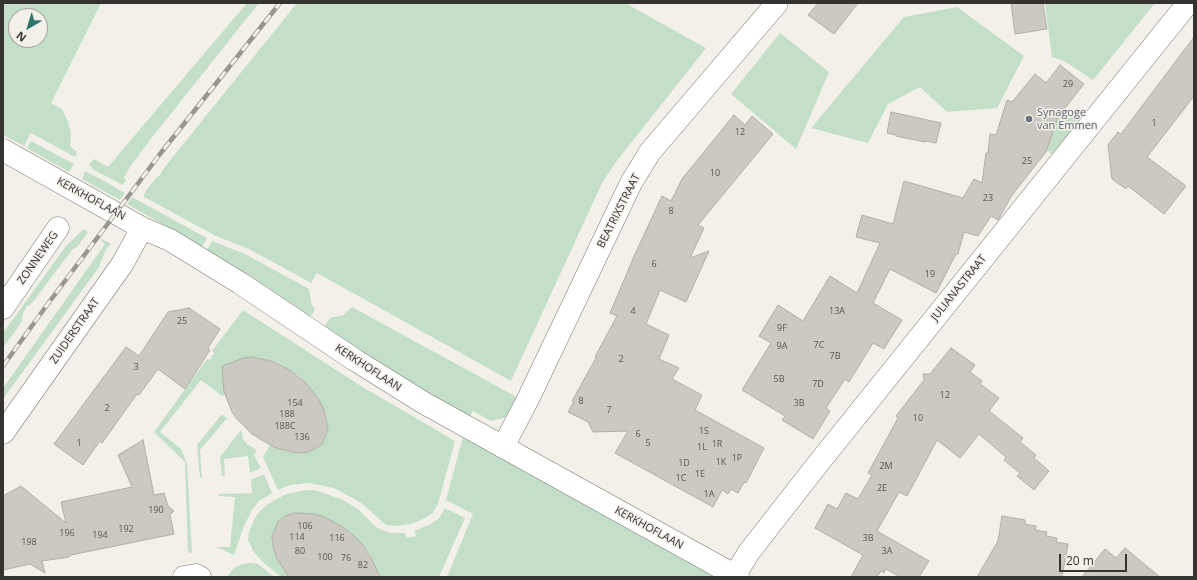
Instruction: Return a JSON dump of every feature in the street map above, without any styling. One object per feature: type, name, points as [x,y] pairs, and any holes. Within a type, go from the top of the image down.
[{"type":"street","name":"BEATRIXSTRAAT","points":[[503,447],[529,397],[631,183],[650,152],[777,3]]},
{"type":"street","name":"JULIANASTRAAT","points":[[736,576],[749,552],[816,465],[1188,3]]},
{"type":"street","name":"KERKHOFLAAN","points":[[3,150],[142,228],[176,244],[240,283],[355,360],[424,403],[736,576]]},
{"type":"street","name":"ZONNEWEG","points":[[3,308],[58,228]]},
{"type":"street","name":"ZUIDERSTRAAT","points":[[3,432],[124,263],[142,228]]},
{"type":"street","points":[[184,577],[196,575],[200,577]]},
{"type":"green space","points":[[3,3],[101,3],[51,103],[62,109],[68,122],[71,134],[70,146],[77,152],[75,157],[31,133],[24,146],[3,135]]},
{"type":"green space","points":[[247,3],[259,3],[150,140],[130,167],[124,178],[126,180],[123,185],[94,170],[89,165],[94,159],[108,167]]},
{"type":"green space","points":[[297,3],[625,3],[706,48],[616,162],[603,181],[511,381],[317,273],[311,283],[249,249],[216,236],[144,197],[147,189],[160,175],[164,168]]},
{"type":"green space","points":[[1045,3],[1155,3],[1093,80],[1064,61],[1052,57]]},
{"type":"green space","points":[[957,7],[1024,56],[997,108],[947,112],[920,87],[888,104],[868,143],[811,128],[904,17]]},
{"type":"green space","points":[[780,33],[829,72],[796,149],[731,94]]},
{"type":"green space","points":[[1055,108],[1083,119],[1054,156],[1035,140],[997,132],[1000,122],[1051,138],[1058,117]]},
{"type":"green space","points":[[31,141],[74,164],[69,172],[27,148]]},
{"type":"green space","points":[[85,171],[125,193],[120,200],[82,179]]},
{"type":"green space","points":[[132,197],[207,238],[202,247],[127,204]]},
{"type":"green space","points":[[84,229],[88,232],[78,246],[72,250],[32,303],[27,306],[23,313],[21,323],[3,348],[3,333],[66,246]]},
{"type":"green space","points":[[101,239],[110,243],[110,245],[106,249],[99,267],[3,399],[3,388],[105,244],[100,240]]},
{"type":"green space","points":[[212,241],[245,254],[309,289],[311,302],[315,310],[310,317],[207,250]]},
{"type":"green space","points":[[352,307],[515,396],[517,399],[512,416],[491,421],[473,411],[469,417],[415,386],[324,327],[330,318],[343,315]]},
{"type":"green space","points":[[243,310],[361,386],[455,441],[438,504],[432,514],[411,524],[396,526],[386,525],[360,502],[334,488],[309,483],[290,485],[278,490],[263,457],[270,445],[279,449],[298,453],[315,449],[322,444],[326,435],[328,427],[327,418],[319,400],[299,376],[281,365],[252,357],[224,375],[223,383],[225,395],[222,396],[201,380],[160,432],[181,449],[187,464],[192,553],[188,552],[185,462],[154,432],[207,359],[210,360],[214,353],[212,351]]},
{"type":"green space","points":[[222,414],[227,418],[200,450],[202,478],[200,477],[197,445]]},
{"type":"green space","points":[[241,430],[243,439],[247,444],[257,450],[254,455],[261,468],[250,473],[248,456],[224,459],[225,476],[222,476],[220,457]]},
{"type":"green space","points":[[463,437],[716,577],[447,577],[473,514],[446,500]]},
{"type":"green space","points":[[264,474],[272,493],[259,501],[252,510],[244,526],[234,555],[216,547],[230,547],[235,497],[218,496],[220,494],[252,493],[251,480]]},
{"type":"green space","points":[[315,490],[341,499],[358,509],[377,528],[390,533],[405,533],[407,538],[416,536],[414,531],[431,524],[439,518],[445,508],[465,518],[439,577],[378,577],[369,553],[353,535],[341,526],[324,517],[314,514],[290,514],[278,522],[272,536],[277,559],[289,577],[281,577],[263,562],[253,551],[248,540],[249,532],[259,512],[268,504],[286,494]]},
{"type":"green space","points":[[242,564],[258,564],[274,577],[227,577],[234,568]]},
{"type":"building","points":[[818,3],[858,3],[834,34],[808,15]]},
{"type":"building","points":[[1011,3],[1043,3],[1047,29],[1015,34]]},
{"type":"building","points":[[1194,37],[1194,96],[1147,157],[1186,186],[1164,214],[1128,186],[1126,189],[1112,179],[1108,145],[1118,132],[1121,134]]},
{"type":"building","points":[[1060,65],[1084,84],[1058,117],[1046,152],[1012,195],[998,220],[991,216],[978,236],[964,232],[958,254],[956,254],[936,293],[890,269],[873,303],[902,320],[884,349],[873,343],[849,382],[845,379],[826,408],[830,411],[813,439],[782,420],[785,416],[742,390],[771,343],[759,336],[778,305],[803,321],[830,276],[857,293],[880,243],[856,237],[862,215],[893,224],[904,181],[963,198],[974,179],[982,183],[990,134],[996,135],[1007,100],[1012,102],[1035,74],[1046,83]]},
{"type":"building","points":[[891,112],[941,123],[936,143],[925,142],[887,133]]},
{"type":"building","points":[[734,115],[745,125],[752,116],[773,134],[698,225],[704,228],[690,258],[709,251],[686,302],[660,290],[646,324],[669,335],[659,359],[679,368],[672,379],[702,395],[695,410],[764,448],[746,483],[744,482],[738,493],[731,489],[728,494],[722,490],[713,507],[615,453],[628,431],[593,432],[588,422],[568,412],[574,401],[572,401],[617,316],[610,313],[662,196],[671,201],[682,179]]},
{"type":"building","points":[[189,308],[220,329],[208,348],[210,350],[185,389],[158,369],[139,395],[137,394],[102,443],[100,441],[83,465],[54,444],[126,347],[139,356],[168,312]]},
{"type":"building","points":[[951,348],[975,365],[970,372],[982,381],[980,384],[999,398],[989,411],[1023,438],[1020,442],[1036,455],[1034,458],[1049,471],[1034,490],[1017,476],[1020,473],[1004,460],[1006,457],[979,434],[960,458],[937,440],[907,496],[899,492],[877,531],[929,561],[919,577],[900,577],[886,569],[884,573],[881,571],[877,577],[851,577],[863,555],[815,528],[828,504],[837,509],[846,493],[858,499],[872,475],[868,473],[898,418],[896,416],[924,380],[923,374],[930,374]]},
{"type":"building","points":[[252,357],[271,361],[290,370],[306,383],[319,400],[324,410],[328,427],[322,444],[307,452],[298,453],[279,449],[252,434],[237,419],[232,412],[224,392],[222,366],[244,358]]},
{"type":"building","points":[[143,440],[154,495],[164,493],[168,506],[174,511],[170,515],[174,534],[71,555],[69,557],[42,561],[45,573],[30,564],[3,570],[3,496],[21,486],[66,523],[61,502],[132,487],[118,455]]},
{"type":"building","points":[[295,513],[314,514],[324,517],[341,526],[353,535],[363,545],[380,577],[289,577],[277,559],[272,536],[278,522],[285,516]]},
{"type":"building","points":[[1002,516],[1025,520],[1025,524],[1036,526],[1035,530],[1047,532],[1046,536],[1057,538],[1056,542],[1068,544],[1062,577],[977,577],[998,541]]},
{"type":"building","points":[[1125,548],[1160,577],[1082,577],[1105,549],[1116,558]]},
{"type":"railway","points":[[3,366],[160,154],[280,3]]},
{"type":"place","name":"Synagoge van Emmen","points":[[1029,119]]}]
